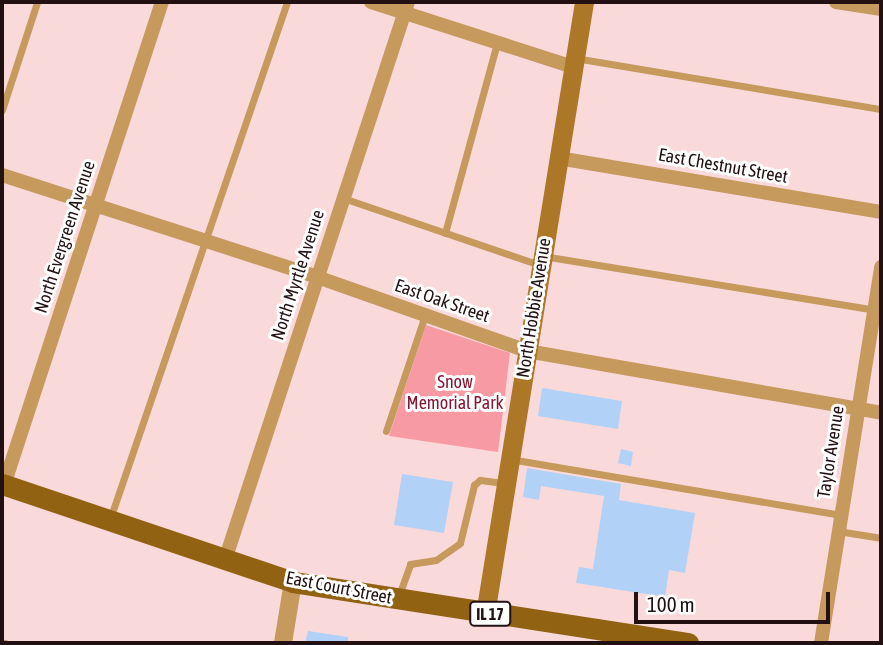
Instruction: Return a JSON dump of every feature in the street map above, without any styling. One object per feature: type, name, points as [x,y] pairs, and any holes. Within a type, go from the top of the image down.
[{"type":"main road","name":"North Hobbie Avenue","points":[[485,614],[584,2]]},
{"type":"main road","name":"East Court Street","points":[[3,484],[293,582],[607,637],[688,643]]},
{"type":"street","name":"North Evergreen Avenue","points":[[3,484],[162,2]]},
{"type":"street","points":[[371,2],[406,7],[497,43],[574,63]]},
{"type":"street","points":[[836,2],[881,9]]},
{"type":"street","name":"North Myrtle Avenue","points":[[225,560],[406,7]]},
{"type":"street","name":"East Chestnut Street","points":[[558,158],[881,212]]},
{"type":"street","name":"East Oak Street","points":[[2,176],[317,277],[527,351],[881,413]]},
{"type":"street","name":"Taylor Avenue","points":[[821,643],[857,409],[878,311],[881,267]]},
{"type":"street","points":[[283,643],[293,582]]},
{"type":"lane","points":[[2,110],[37,2]]},
{"type":"lane","points":[[110,520],[287,2]]},
{"type":"lane","points":[[445,233],[497,43]]},
{"type":"lane","points":[[574,63],[881,109]]},
{"type":"lane","points":[[343,198],[445,233],[542,260],[878,311]]},
{"type":"lane","points":[[386,431],[425,315]]},
{"type":"lane","points":[[510,459],[841,515]]},
{"type":"lane","points":[[398,600],[410,564],[436,559],[460,543],[474,485],[480,480],[506,483]]},
{"type":"lane","points":[[838,531],[881,538]]},
{"type":"green space","name":"Snow Memorial Park","points":[[426,325],[510,353],[498,452],[389,436]]},
{"type":"building","points":[[542,388],[622,401],[618,429],[538,416]]},
{"type":"building","points":[[621,449],[633,452],[631,466],[618,463]]},
{"type":"building","points":[[527,468],[621,484],[619,500],[695,513],[685,573],[669,570],[665,597],[576,583],[579,567],[593,569],[604,496],[541,486],[539,500],[523,497]]},
{"type":"building","points":[[402,474],[453,482],[444,533],[394,525]]},
{"type":"building","points":[[308,631],[348,637],[348,643],[305,643]]}]
